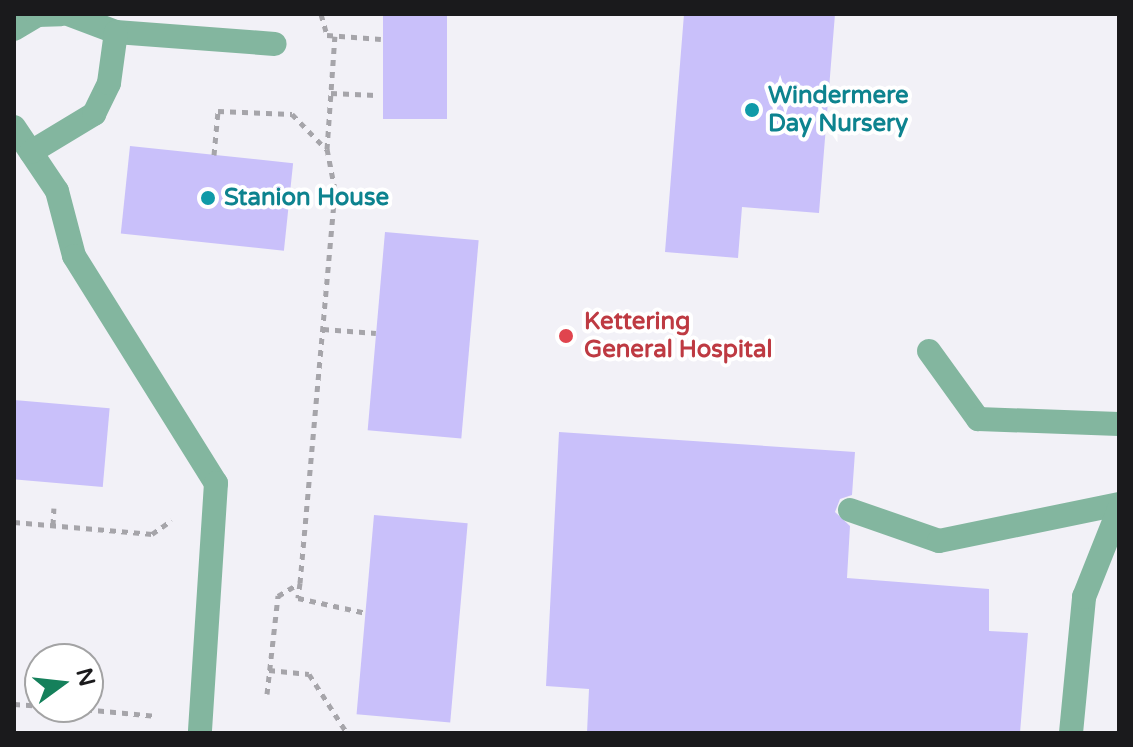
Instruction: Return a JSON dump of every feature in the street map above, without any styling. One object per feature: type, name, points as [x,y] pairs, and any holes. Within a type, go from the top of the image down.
[{"type":"lane","points":[[14,29],[37,15],[61,14]]},
{"type":"lane","points":[[68,14],[116,32],[275,44]]},
{"type":"lane","points":[[31,152],[94,114],[109,83],[116,32]]},
{"type":"lane","points":[[14,127],[57,191],[74,256],[216,483],[200,733]]},
{"type":"lane","points":[[929,351],[978,419],[1119,424]]},
{"type":"lane","points":[[850,510],[939,541],[1119,507]]},
{"type":"lane","points":[[1071,733],[1084,597],[1119,507]]},
{"type":"path","points":[[321,14],[327,35],[381,39]]},
{"type":"path","points":[[335,36],[327,149],[335,190],[298,598],[366,613]]},
{"type":"path","points":[[331,93],[376,95]]},
{"type":"path","points":[[214,155],[218,111],[292,114],[327,149]]},
{"type":"path","points":[[323,329],[376,333]]},
{"type":"path","points":[[53,525],[54,508]]},
{"type":"path","points":[[14,522],[152,534],[178,516]]},
{"type":"path","points":[[267,694],[278,596],[300,583]]},
{"type":"path","points":[[269,670],[309,674],[347,733]]},
{"type":"path","points":[[104,709],[158,712],[157,723]]},
{"type":"building","points":[[383,14],[447,14],[447,119],[383,119]]},
{"type":"building","name":"Windermere Day Nursery","points":[[684,14],[835,14],[819,213],[742,207],[738,258],[665,252]]},
{"type":"building","name":"Stanion House","points":[[130,146],[293,163],[284,251],[121,234]]},
{"type":"building","points":[[385,232],[479,240],[461,438],[368,430]]},
{"type":"building","points":[[14,400],[110,408],[103,487],[14,479]]},
{"type":"building","points":[[559,432],[855,452],[852,495],[840,499],[835,512],[850,526],[847,578],[989,589],[989,631],[1028,633],[1020,733],[587,733],[589,689],[546,686]]},
{"type":"building","points":[[374,515],[468,523],[450,722],[357,714]]},
{"type":"place","name":"Windermere Day Nursery","points":[[752,110]]},
{"type":"place","name":"Stanion House","points":[[208,198]]},
{"type":"place","name":"Kettering General Hospital","points":[[566,336]]}]
